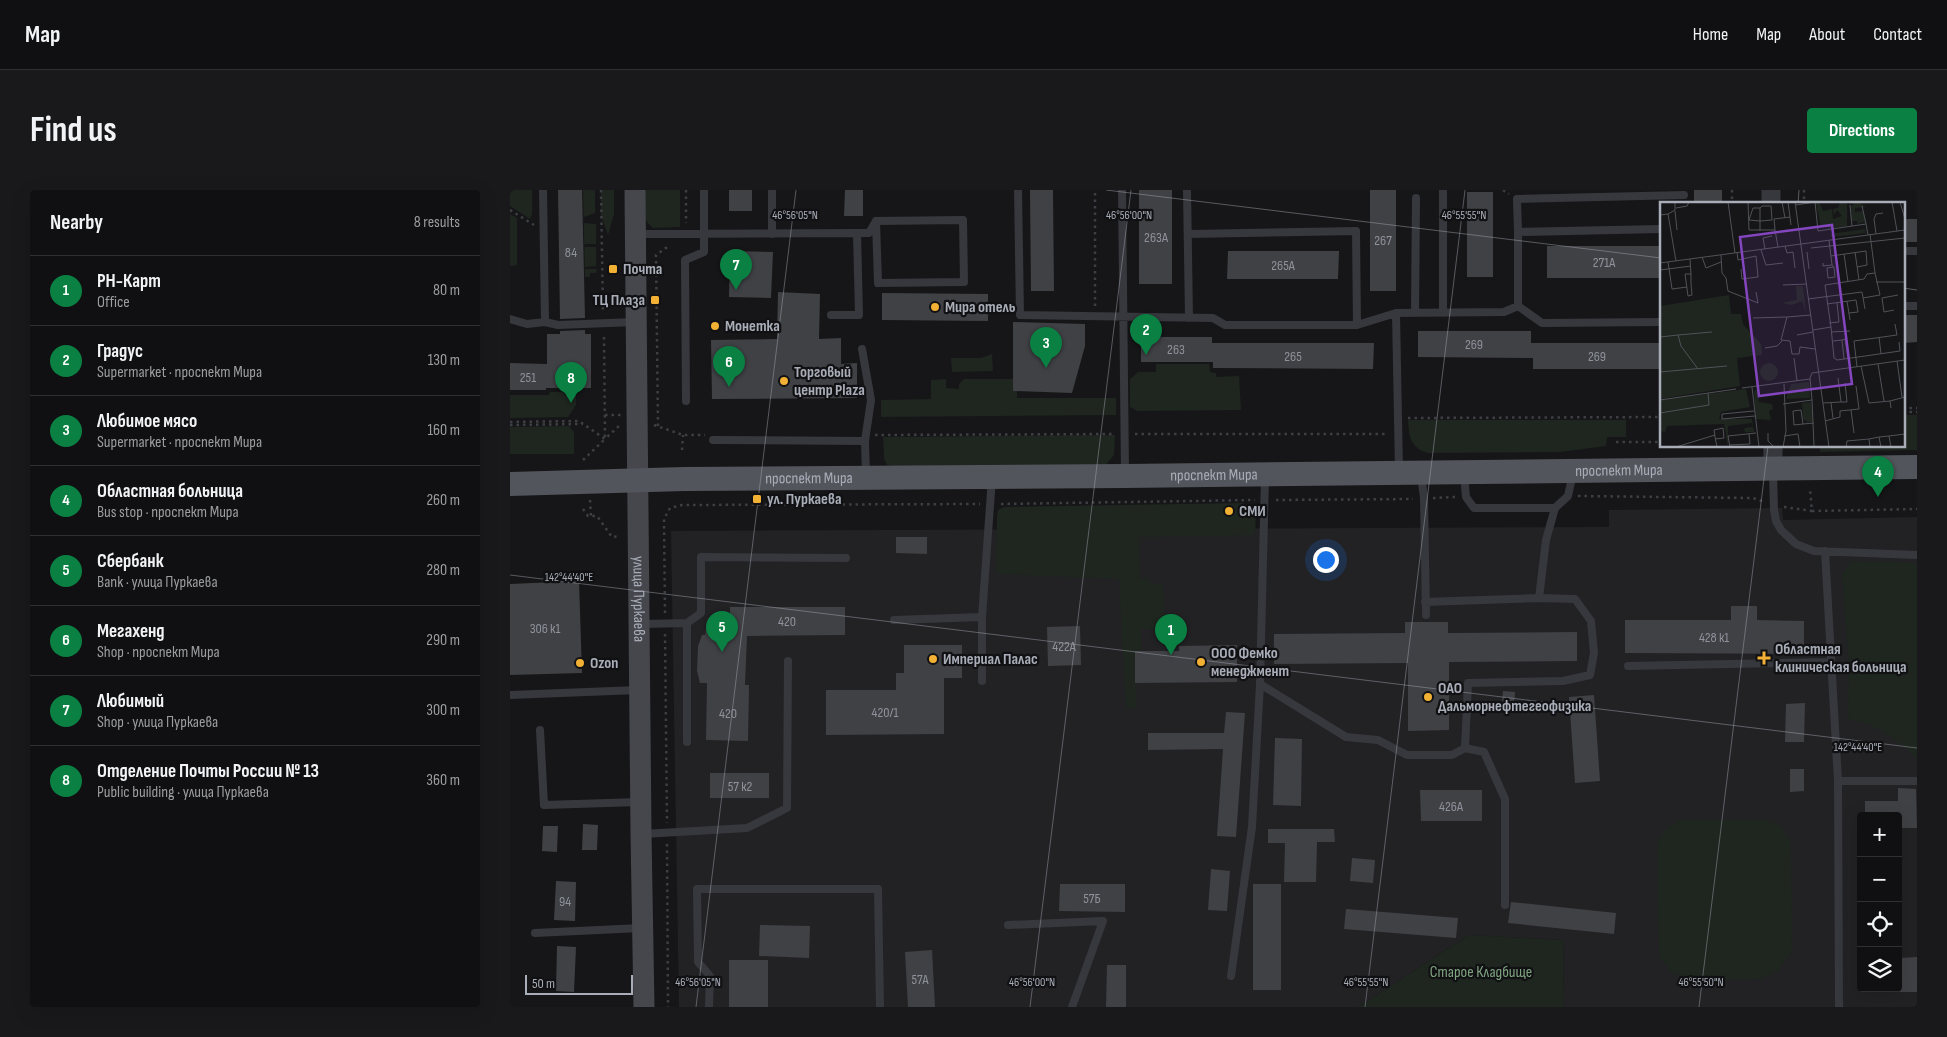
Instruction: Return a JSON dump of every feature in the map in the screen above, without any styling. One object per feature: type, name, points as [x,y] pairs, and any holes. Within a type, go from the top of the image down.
[{"type":"main road","name":"улица Пуркаева","points":[[635,190],[644,1007]]},
{"type":"main road","name":"проспект Мира","points":[[510,484],[638,480],[1574,471],[1773,458],[1917,467]]},
{"type":"lane","points":[[543,190],[545,322]]},
{"type":"lane","points":[[686,401],[685,260],[704,252],[704,190]]},
{"type":"lane","points":[[772,190],[772,234]]},
{"type":"lane","points":[[1018,190],[1020,315],[1213,318],[1225,325],[1357,325],[1396,313],[1504,312],[1518,306]]},
{"type":"lane","points":[[1122,190],[1125,476]]},
{"type":"lane","points":[[1187,190],[1189,318]]},
{"type":"lane","points":[[1443,190],[1443,313]]},
{"type":"lane","points":[[1518,306],[1517,199],[1684,192]]},
{"type":"lane","points":[[1416,198],[1416,313]]},
{"type":"lane","points":[[962,220],[964,282],[878,283],[876,221],[962,220]]},
{"type":"lane","points":[[636,234],[869,233],[876,221]]},
{"type":"lane","points":[[1518,232],[1660,229]]},
{"type":"lane","points":[[1189,234],[1356,231],[1357,325]]},
{"type":"lane","points":[[831,315],[859,315],[857,233]]},
{"type":"lane","points":[[1904,251],[1917,251]]},
{"type":"lane","points":[[1518,306],[1542,323],[1660,322]]},
{"type":"lane","points":[[1904,306],[1917,306]]},
{"type":"lane","points":[[1396,313],[1399,434],[1410,473],[1424,498],[1426,616]]},
{"type":"lane","points":[[510,319],[527,324],[545,322],[558,325],[637,322]]},
{"type":"lane","points":[[862,349],[871,400],[866,438],[866,478]]},
{"type":"lane","points":[[712,437],[866,438]]},
{"type":"lane","points":[[1773,458],[1776,520],[1790,540],[1804,548],[1825,551],[1917,554]]},
{"type":"lane","points":[[1539,598],[1546,540],[1555,508],[1568,496],[1574,471]]},
{"type":"lane","points":[[1464,472],[1466,497],[1474,508],[1555,508]]},
{"type":"lane","points":[[1232,976],[1252,827],[1260,684],[1265,474]]},
{"type":"lane","points":[[982,681],[982,617],[993,476]]},
{"type":"lane","points":[[1825,551],[1838,781],[1839,1007]]},
{"type":"lane","points":[[640,624],[687,623],[701,613],[701,557],[846,558]]},
{"type":"lane","points":[[1425,602],[1539,598],[1575,599],[1591,621],[1594,654],[1590,675],[1563,681],[1468,683],[1465,748]]},
{"type":"lane","points":[[894,620],[982,617]]},
{"type":"lane","points":[[687,623],[687,742]]},
{"type":"lane","points":[[641,834],[748,828],[786,808],[788,661]]},
{"type":"lane","points":[[1628,666],[1831,662]]},
{"type":"lane","points":[[1260,684],[1346,737],[1378,740],[1407,755],[1452,755],[1465,748],[1484,752],[1504,799],[1505,905]]},
{"type":"lane","points":[[510,695],[640,690]]},
{"type":"lane","points":[[540,730],[544,805],[641,802]]},
{"type":"lane","points":[[1838,781],[1917,781]]},
{"type":"lane","points":[[710,1007],[710,976],[698,962],[698,888],[878,889],[880,1007]]},
{"type":"lane","points":[[1008,925],[1104,921],[1072,1007]]},
{"type":"lane","points":[[535,933],[643,928]]},
{"type":"path","points":[[686,190],[686,234],[656,256],[656,426],[683,434],[712,437]]},
{"type":"path","points":[[1095,190],[1095,315]]},
{"type":"path","points":[[510,210],[544,232]]},
{"type":"path","points":[[1904,408],[1917,408]]},
{"type":"path","points":[[1904,412],[1917,412]]},
{"type":"path","points":[[1398,418],[1660,417]]},
{"type":"path","points":[[510,423],[579,421],[605,439],[620,425]]},
{"type":"path","points":[[682,450],[683,434]]},
{"type":"path","points":[[866,438],[1124,434],[1399,434]]},
{"type":"path","points":[[1616,442],[1660,442]]},
{"type":"path","points":[[1810,489],[1812,511]]},
{"type":"path","points":[[1568,496],[1753,498],[1774,505],[1812,511],[1917,509]]},
{"type":"path","points":[[668,1007],[664,519],[670,508],[682,505],[990,504],[1466,497]]},
{"type":"path","points":[[584,509],[588,516],[596,516],[612,538],[622,536]]},
{"type":"path","points":[[660,536],[665,536]]},
{"type":"shaded area","points":[[1782,508],[1783,520],[1917,517],[1917,1007],[1564,1007],[1563,940],[1469,935],[1358,1007],[679,1007],[671,531],[1609,527],[1609,510]]},
{"type":"green space","points":[[510,190],[532,190],[532,214],[530,219],[510,206]]},
{"type":"green space","points":[[583,190],[595,190],[595,213],[584,217],[584,223],[596,224],[596,244],[585,244],[584,246]]},
{"type":"green space","points":[[601,190],[614,190],[614,214],[608,235],[601,215]]},
{"type":"green space","points":[[642,190],[680,190],[680,227],[653,228],[643,215]]},
{"type":"green space","points":[[510,214],[517,218],[517,265],[510,266]]},
{"type":"green space","points":[[584,247],[596,247],[596,266],[585,267],[585,269],[597,269],[596,273],[590,273],[590,277],[585,277]]},
{"type":"green space","points":[[992,354],[993,371],[952,372],[951,358],[981,358]]},
{"type":"green space","points":[[1156,364],[1209,364],[1210,372],[1216,373],[1216,377],[1239,376],[1241,410],[1137,411],[1130,407],[1130,379],[1138,372],[1156,372]]},
{"type":"green space","points":[[946,379],[946,388],[959,389],[959,384],[964,379],[1017,379],[1017,398],[1116,398],[1116,415],[881,417],[881,400],[931,399],[931,380]]},
{"type":"green space","points":[[550,392],[576,392],[576,405],[568,417],[510,418],[510,395],[549,395]]},
{"type":"green space","points":[[1904,415],[1917,415],[1917,450],[1820,452],[1820,448],[1904,448]]},
{"type":"green space","points":[[1408,420],[1626,420],[1626,437],[1607,437],[1606,446],[1560,452],[1428,453],[1414,445],[1409,431]]},
{"type":"green space","points":[[569,426],[574,432],[574,454],[510,454],[510,427]]},
{"type":"green space","points":[[1115,435],[1114,455],[1105,466],[912,469],[887,465],[884,459],[883,437]]},
{"type":"green space","points":[[1242,503],[1252,506],[1256,513],[1255,535],[1139,537],[1140,578],[1150,579],[1150,583],[1163,584],[1165,630],[1141,629],[1142,662],[1134,663],[1137,708],[1126,709],[1119,579],[996,574],[997,515],[998,510],[1004,507]]},
{"type":"green space","points":[[1851,561],[1917,563],[1917,758],[1885,734],[1867,724],[1848,719],[1849,666],[1842,575]]},
{"type":"green space","points":[[1765,819],[1781,826],[1791,843],[1792,951],[1780,969],[1762,979],[1690,980],[1672,973],[1659,957],[1657,845],[1664,831],[1678,820]]},
{"type":"green space","name":"Старое Кладбище","points":[[1469,935],[1563,940],[1564,1007],[1358,1007]]},
{"type":"building","points":[[558,190],[582,190],[585,318],[560,319]]},
{"type":"building","points":[[729,190],[752,190],[752,211],[729,211]]},
{"type":"building","points":[[845,190],[863,190],[863,216],[844,216]]},
{"type":"building","points":[[1030,190],[1053,190],[1054,291],[1031,291]]},
{"type":"building","points":[[1139,190],[1172,190],[1172,284],[1139,284]]},
{"type":"building","points":[[1370,190],[1396,190],[1396,291],[1370,291]]},
{"type":"building","points":[[1694,190],[1722,190],[1722,202],[1694,202]]},
{"type":"building","points":[[1467,192],[1493,192],[1493,277],[1467,277]]},
{"type":"building","points":[[1904,219],[1917,219],[1917,242],[1904,242]]},
{"type":"building","points":[[1547,246],[1660,246],[1660,278],[1547,278]]},
{"type":"building","points":[[730,251],[773,252],[771,298],[729,297]]},
{"type":"building","points":[[1228,251],[1339,251],[1338,279],[1227,279]]},
{"type":"building","name":"Торговый центр Plaza","points":[[778,292],[820,294],[819,339],[841,338],[841,364],[857,363],[857,398],[712,399],[711,340],[777,339]]},
{"type":"building","name":"Мира отель","points":[[882,293],[988,294],[988,321],[882,320]]},
{"type":"building","points":[[1904,315],[1917,315],[1917,342],[1904,343]]},
{"type":"building","points":[[1013,322],[1085,324],[1085,346],[1072,393],[1013,391]]},
{"type":"building","points":[[585,330],[585,334],[591,334],[591,388],[510,390],[510,363],[547,364],[547,334],[560,334],[560,331]]},
{"type":"building","points":[[1418,331],[1531,331],[1531,343],[1660,343],[1660,369],[1533,369],[1533,358],[1418,357]]},
{"type":"building","points":[[1141,337],[1212,337],[1212,343],[1374,343],[1373,369],[1213,368],[1213,362],[1141,362]]},
{"type":"building","points":[[896,537],[927,537],[927,554],[896,553]]},
{"type":"building","points":[[579,581],[582,673],[510,675],[510,584]]},
{"type":"building","points":[[1731,606],[1757,606],[1757,620],[1804,621],[1804,654],[1625,653],[1625,620],[1731,620]]},
{"type":"building","points":[[730,607],[845,607],[845,635],[747,636],[745,685],[749,685],[748,741],[706,740],[707,683],[700,683],[697,671],[698,646],[702,635],[705,635],[706,627],[730,627]]},
{"type":"building","name":"ОАО Дальморнефтегеофизика","points":[[1405,622],[1448,622],[1448,633],[1577,632],[1577,661],[1449,662],[1449,730],[1408,731],[1408,663],[1274,664],[1274,634],[1405,633]]},
{"type":"building","points":[[1080,626],[1081,665],[1048,666],[1047,627]]},
{"type":"building","points":[[904,645],[962,645],[962,678],[944,678],[944,734],[826,735],[826,690],[896,690],[896,673],[904,673]]},
{"type":"building","points":[[1237,645],[1237,682],[1135,683],[1135,651],[1179,651],[1179,646]]},
{"type":"building","points":[[1503,691],[1515,692],[1514,706],[1502,704]]},
{"type":"building","points":[[1594,695],[1600,781],[1575,783],[1569,697]]},
{"type":"building","points":[[1805,703],[1804,742],[1785,742],[1786,704]]},
{"type":"building","points":[[1226,712],[1245,713],[1236,837],[1217,836],[1223,749],[1148,750],[1148,733],[1224,733]]},
{"type":"building","points":[[1275,738],[1302,739],[1301,806],[1273,805]]},
{"type":"building","points":[[1790,769],[1804,769],[1804,791],[1790,792]]},
{"type":"building","points":[[710,773],[769,773],[769,798],[710,798]]},
{"type":"building","points":[[1898,788],[1916,789],[1917,828],[1902,828],[1902,812],[1865,812],[1865,801],[1898,801]]},
{"type":"building","points":[[1420,790],[1482,790],[1482,821],[1421,821]]},
{"type":"building","points":[[583,824],[598,825],[597,850],[582,850]]},
{"type":"building","points":[[543,826],[558,826],[557,852],[542,851]]},
{"type":"building","points":[[1268,829],[1334,829],[1335,842],[1317,842],[1316,882],[1284,882],[1285,843],[1268,843]]},
{"type":"building","points":[[1352,858],[1375,860],[1373,883],[1350,881]]},
{"type":"building","points":[[1211,869],[1230,871],[1227,911],[1208,910]]},
{"type":"building","points":[[556,881],[576,882],[575,921],[554,920]]},
{"type":"building","points":[[1060,884],[1125,884],[1125,912],[1059,911]]},
{"type":"building","points":[[1253,884],[1281,884],[1281,990],[1253,990]]},
{"type":"building","points":[[1511,902],[1616,913],[1614,934],[1508,923]]},
{"type":"building","points":[[1346,909],[1458,918],[1456,938],[1344,929]]},
{"type":"building","points":[[760,925],[810,926],[809,958],[759,956]]},
{"type":"building","points":[[557,946],[576,947],[574,992],[556,991]]},
{"type":"building","points":[[932,950],[935,1007],[908,1007],[905,952]]},
{"type":"building","points":[[1917,957],[1917,992],[1902,992],[1902,958]]},
{"type":"building","points":[[729,960],[768,960],[768,1007],[729,1007]]},
{"type":"building","points":[[1107,965],[1126,965],[1126,1007],[1106,1007]]},
{"type":"place","name":"Почта","points":[[613,269]]},
{"type":"place","name":"Любимый","points":[[736,290]]},
{"type":"place","name":"ТЦ Плаза","points":[[655,300]]},
{"type":"place","name":"Мира отель","points":[[935,307]]},
{"type":"place","name":"Монетка","points":[[715,326]]},
{"type":"place","name":"Градус","points":[[1146,355]]},
{"type":"place","name":"Любимое мясо","points":[[1046,368]]},
{"type":"place","name":"Торговый центр Plaza","points":[[784,381]]},
{"type":"place","name":"Мегахенд","points":[[729,387]]},
{"type":"place","name":"Отделение Почты России № 13","points":[[571,403]]},
{"type":"place","name":"Областная больница","points":[[1878,497]]},
{"type":"place","name":"ул. Пуркаева","points":[[757,499]]},
{"type":"place","name":"СМИ","points":[[1229,511]]},
{"type":"place","name":"Сбербанк","points":[[722,652]]},
{"type":"place","name":"РН-Карт","points":[[1171,655]]},
{"type":"place","name":"Областная клиническая больница","points":[[1764,658]]},
{"type":"place","name":"Империал Палас","points":[[933,659]]},
{"type":"place","name":"ООО Фемко менеджмент","points":[[1201,662]]},
{"type":"place","name":"Ozon","points":[[580,663]]},
{"type":"place","name":"ОАО Дальморнефтегеофизика","points":[[1428,697]]}]
